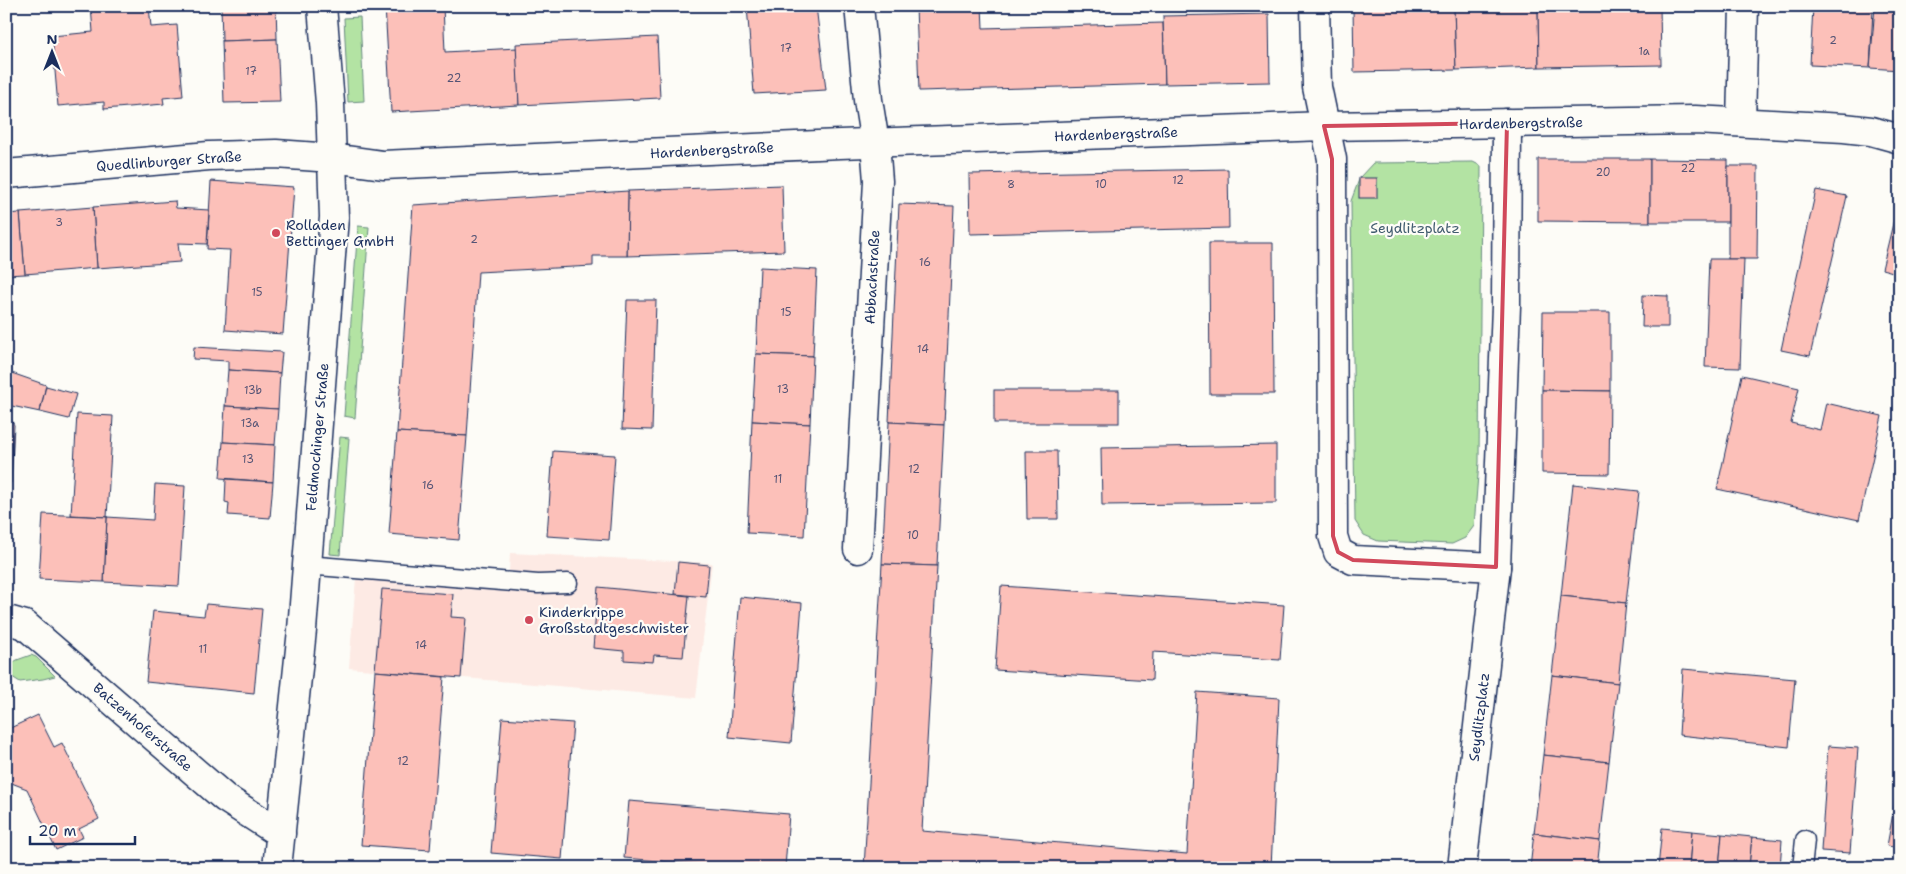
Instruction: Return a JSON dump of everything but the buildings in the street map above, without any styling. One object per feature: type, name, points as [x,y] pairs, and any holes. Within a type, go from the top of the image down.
[{"type":"street","name":"Feldmochinger Straße","points":[[277,868],[302,630],[334,218],[322,6]]},
{"type":"street","name":"Abbachstraße","points":[[858,549],[878,181],[859,6]]},
{"type":"street","points":[[1314,6],[1317,87],[1332,159],[1333,536],[1338,552],[1353,560],[1496,567]]},
{"type":"street","points":[[1741,122],[1744,6]]},
{"type":"street","name":"Hardenbergstraße","points":[[332,158],[383,165],[875,143],[1324,126],[1695,120],[1844,128],[1871,131],[1900,139]]},
{"type":"street","name":"Seydlitzplatz","points":[[1462,868],[1496,567],[1506,306],[1508,123]]},
{"type":"street","name":"Quedlinburger Straße","points":[[6,174],[209,156],[276,154],[332,158]]},
{"type":"street","name":"Batzenhoferstraße","points":[[6,622],[11,620],[25,625],[225,798],[281,834]]},
{"type":"lane","points":[[306,565],[529,583],[568,583]]},
{"type":"lane","points":[[1802,868],[1805,840]]},
{"type":"highlighted area","points":[[1507,123],[1496,567],[1353,560],[1338,552],[1333,536],[1332,159],[1324,126]]},
{"type":"shaded area","name":"Kinderkrippe Großstadtgeschwister","points":[[510,553],[712,563],[696,698],[349,668],[357,565],[509,572]]},
{"type":"green space","points":[[360,17],[364,101],[348,102],[344,18]]},
{"type":"green space","name":"Seydlitzplatz","points":[[1473,162],[1481,166],[1479,462],[1474,526],[1465,538],[1452,544],[1378,541],[1364,535],[1355,521],[1351,201],[1360,177],[1373,163]]},
{"type":"green space","points":[[358,226],[369,227],[355,418],[344,416]]},
{"type":"green space","points":[[340,437],[349,438],[340,555],[330,554]]},
{"type":"green space","points":[[31,655],[36,657],[55,676],[20,682],[6,673],[6,667],[17,660]]},
{"type":"place","name":"Rolladen Bettinger GmbH","points":[[276,233]]},
{"type":"place","name":"Kinderkrippe Großstadtgeschwister","points":[[529,620]]}]
